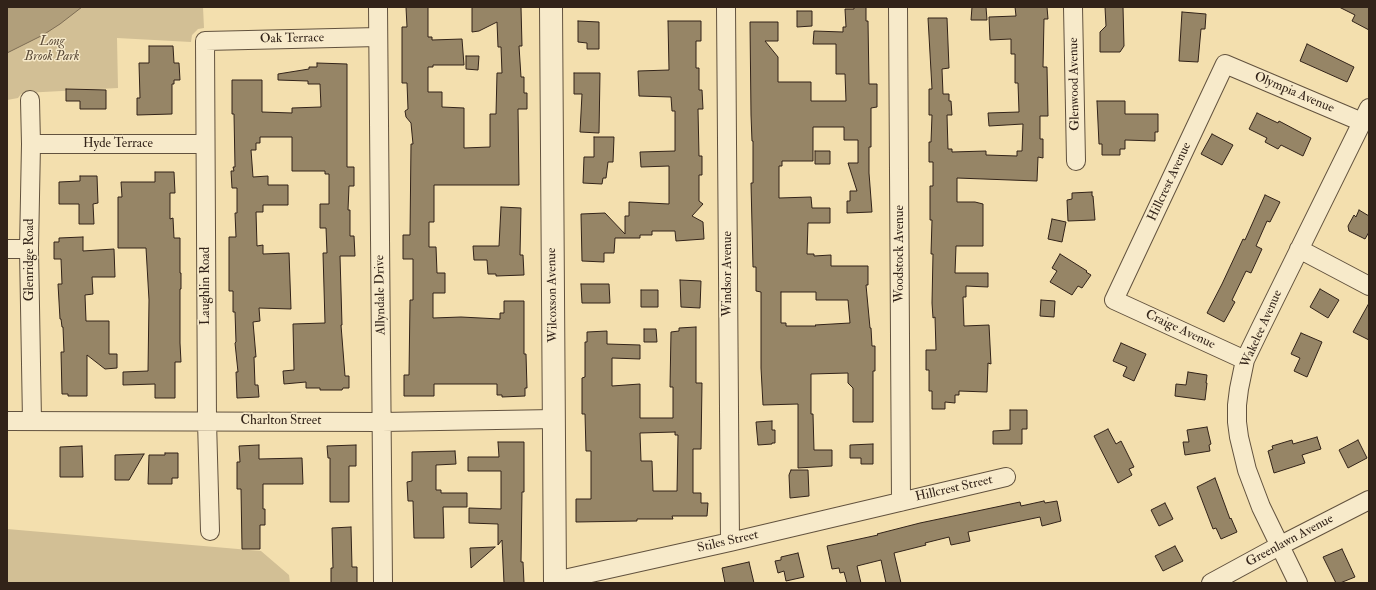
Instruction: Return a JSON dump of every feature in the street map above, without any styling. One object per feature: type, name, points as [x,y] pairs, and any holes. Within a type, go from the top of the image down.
[{"type":"street","name":"Allyndale Drive","points":[[378,7],[383,583]]},
{"type":"street","name":"Wilcoxson Avenue","points":[[551,7],[555,582]]},
{"type":"street","name":"Windsor Avenue","points":[[726,7],[730,542]]},
{"type":"street","name":"Woodstock Avenue","points":[[898,7],[901,502]]},
{"type":"street","name":"Glenwood Avenue","points":[[1073,7],[1076,161]]},
{"type":"street","name":"Oak Terrace","points":[[206,41],[378,37]]},
{"type":"street","name":"Laughlin Road","points":[[206,41],[205,144],[207,421],[210,531]]},
{"type":"street","name":"Olympia Avenue","points":[[1225,64],[1365,115]]},
{"type":"street","name":"Hillcrest Avenue","points":[[1114,300],[1225,64]]},
{"type":"street","name":"Glenridge Road","points":[[30,100],[31,144],[29,249],[32,421]]},
{"type":"street","name":"Wakelee Avenue","points":[[1298,583],[1279,546],[1254,490],[1247,470],[1239,437],[1237,405],[1245,360],[1365,115]]},
{"type":"street","name":"Hyde Terrace","points":[[31,144],[205,144]]},
{"type":"street","points":[[7,249],[29,249]]},
{"type":"street","points":[[1299,249],[1369,286]]},
{"type":"street","name":"Craige Avenue","points":[[1114,300],[1245,360]]},
{"type":"street","name":"Charlton Street","points":[[7,421],[382,422],[554,419]]},
{"type":"street","name":"Hillcrest Street","points":[[901,502],[1006,477]]},
{"type":"street","name":"Greenlawn Avenue","points":[[1211,583],[1369,500]]},
{"type":"street","name":"Stiles Street","points":[[555,582],[901,502]]},
{"type":"green space","name":"Long Brook Park","points":[[7,7],[203,7],[204,28],[198,29],[192,35],[191,42],[117,38],[118,88],[24,93],[18,98],[7,100]]},
{"type":"green space","points":[[7,529],[261,551],[289,575],[290,583],[7,583]]},
{"type":"shaded area","points":[[7,7],[82,7],[43,35],[7,53]]},
{"type":"building","points":[[406,7],[428,7],[428,37],[432,37],[432,40],[462,39],[464,65],[433,65],[433,67],[428,67],[428,92],[442,92],[442,107],[464,108],[464,148],[490,147],[490,114],[496,114],[497,73],[502,73],[501,47],[498,47],[497,22],[479,31],[472,32],[472,7],[521,7],[522,46],[519,46],[521,77],[524,77],[524,93],[527,93],[527,109],[518,109],[519,185],[434,185],[434,222],[429,222],[429,247],[436,247],[437,273],[445,273],[445,293],[433,293],[433,318],[461,317],[500,319],[500,313],[504,313],[504,301],[524,301],[524,354],[526,354],[527,388],[525,388],[525,396],[502,397],[502,395],[497,395],[497,384],[434,384],[434,396],[404,396],[404,375],[409,375],[410,300],[413,300],[413,259],[403,259],[403,235],[410,235],[411,144],[413,144],[411,123],[406,117],[405,111],[408,109],[407,83],[402,83],[402,27],[407,27]]},
{"type":"building","points":[[854,7],[866,7],[866,21],[868,21],[869,84],[877,84],[877,107],[871,108],[871,147],[869,147],[872,212],[847,213],[847,201],[850,201],[850,191],[857,191],[848,163],[858,163],[858,140],[844,140],[844,127],[813,127],[813,161],[782,161],[782,166],[779,166],[779,198],[811,197],[812,208],[830,208],[830,223],[808,223],[807,254],[814,254],[814,256],[831,255],[831,266],[868,266],[868,285],[866,285],[872,346],[875,346],[875,371],[873,371],[873,422],[853,422],[853,388],[848,383],[848,373],[811,374],[811,414],[813,414],[814,450],[832,450],[832,466],[798,468],[798,404],[763,405],[761,368],[761,292],[756,291],[756,267],[753,267],[751,183],[753,183],[753,141],[751,115],[750,22],[778,22],[778,41],[765,41],[778,57],[778,82],[811,82],[811,101],[846,101],[845,74],[836,74],[836,44],[813,44],[814,31],[843,32],[843,27],[846,27],[845,9],[854,9]],"holes":[[[781,292],[816,292],[816,300],[848,300],[850,323],[815,325],[816,326],[786,326],[786,323],[781,323]]]},
{"type":"building","points":[[972,7],[986,7],[987,20],[971,20]]},
{"type":"building","points":[[1015,7],[1047,7],[1048,19],[1044,19],[1043,67],[1047,67],[1048,116],[1040,116],[1040,139],[1043,139],[1043,158],[1038,157],[1037,181],[957,178],[957,202],[975,202],[983,204],[983,246],[956,246],[955,273],[988,273],[988,287],[966,286],[966,297],[963,297],[964,326],[989,325],[991,364],[988,363],[987,392],[959,391],[959,395],[955,395],[955,403],[945,402],[945,409],[932,409],[932,391],[929,391],[929,370],[926,370],[926,350],[936,350],[935,317],[933,318],[932,303],[932,220],[930,220],[930,186],[933,186],[933,162],[929,162],[929,142],[931,142],[932,115],[929,115],[929,89],[932,89],[928,18],[947,18],[949,68],[942,69],[943,94],[949,94],[949,101],[951,101],[952,115],[947,115],[948,149],[952,149],[952,152],[986,151],[986,155],[1017,156],[1017,151],[1022,151],[1023,124],[989,126],[988,113],[1019,112],[1018,83],[1015,83],[1015,54],[1011,54],[1011,39],[990,40],[989,17],[1016,16]]},
{"type":"building","points":[[1105,7],[1123,7],[1124,46],[1120,52],[1100,52],[1100,32],[1106,26]]},
{"type":"building","points":[[1339,7],[1369,7],[1369,30],[1352,21],[1355,15]]},
{"type":"building","points":[[797,11],[812,11],[812,26],[797,27]]},
{"type":"building","points":[[1182,12],[1206,14],[1205,29],[1201,29],[1198,62],[1179,61]]},
{"type":"building","points":[[578,21],[599,22],[599,49],[587,49],[587,43],[578,42]]},
{"type":"building","points":[[668,21],[701,21],[701,41],[696,41],[696,68],[699,68],[699,90],[702,90],[703,109],[698,109],[699,156],[702,156],[702,175],[699,175],[699,201],[703,204],[692,216],[703,222],[704,239],[676,241],[675,231],[652,231],[652,235],[640,235],[640,238],[615,238],[614,253],[604,253],[604,262],[582,261],[581,214],[605,213],[625,234],[625,216],[629,216],[629,202],[669,204],[669,166],[641,167],[640,152],[675,151],[675,111],[672,111],[671,97],[639,96],[638,71],[669,70]]},
{"type":"building","points":[[1307,44],[1354,67],[1347,82],[1300,61]]},
{"type":"building","points":[[149,46],[173,46],[174,63],[179,63],[180,80],[174,80],[174,84],[172,84],[172,114],[137,115],[137,98],[140,98],[139,63],[149,63]]},
{"type":"building","points":[[466,56],[479,56],[478,70],[466,69]]},
{"type":"building","points":[[317,63],[347,64],[347,167],[354,167],[354,186],[349,186],[348,210],[350,210],[350,236],[354,236],[355,256],[340,256],[341,325],[345,376],[349,376],[349,388],[343,388],[342,390],[320,390],[320,388],[306,388],[306,382],[284,384],[283,371],[294,370],[293,324],[325,323],[323,253],[327,253],[326,228],[320,228],[320,204],[329,204],[329,174],[325,174],[325,171],[292,171],[292,137],[260,137],[260,143],[256,143],[256,150],[251,150],[253,177],[268,176],[268,185],[288,185],[288,205],[263,205],[263,212],[256,212],[257,246],[263,245],[263,254],[289,253],[291,309],[259,308],[260,321],[253,322],[256,357],[254,357],[255,385],[258,385],[259,397],[237,398],[236,372],[238,372],[235,343],[235,312],[233,312],[233,291],[229,291],[229,237],[236,237],[235,213],[237,213],[237,188],[232,188],[231,171],[234,171],[233,167],[235,167],[232,80],[262,80],[262,112],[292,113],[292,108],[321,107],[320,84],[308,84],[308,81],[278,80],[278,74],[309,69],[309,67],[317,67]]},
{"type":"building","points":[[574,73],[600,73],[599,133],[580,132],[582,94],[574,94]]},
{"type":"building","points":[[66,89],[106,90],[106,109],[80,109],[80,101],[66,101]]},
{"type":"building","points":[[1097,101],[1125,101],[1125,114],[1158,114],[1158,132],[1155,132],[1155,141],[1125,140],[1125,149],[1120,149],[1120,155],[1102,155],[1102,144],[1099,144]]},
{"type":"building","points":[[1257,113],[1278,123],[1279,121],[1311,138],[1303,156],[1281,145],[1278,149],[1265,142],[1267,138],[1249,129]]},
{"type":"building","points":[[1212,134],[1233,145],[1222,165],[1201,154]]},
{"type":"building","points":[[594,137],[614,137],[613,162],[608,162],[606,178],[603,178],[602,184],[583,183],[584,157],[594,157]]},
{"type":"building","points":[[815,151],[830,151],[830,164],[815,164]]},
{"type":"building","points":[[155,172],[174,172],[175,193],[170,193],[170,219],[173,218],[174,238],[180,238],[181,362],[175,362],[175,398],[155,398],[155,384],[123,385],[123,372],[148,371],[149,300],[146,248],[118,248],[118,197],[122,197],[121,182],[155,182]]},
{"type":"building","points":[[80,176],[97,176],[98,203],[93,204],[94,224],[79,224],[79,204],[59,204],[59,182],[80,181]]},
{"type":"building","points":[[1092,192],[1095,220],[1068,221],[1067,200],[1072,199],[1072,193]]},
{"type":"building","points":[[1265,195],[1280,202],[1270,222],[1267,221],[1256,246],[1262,249],[1251,273],[1246,271],[1232,300],[1235,302],[1224,322],[1207,313],[1243,239],[1245,240]]},
{"type":"building","points":[[501,207],[521,208],[520,255],[523,255],[524,275],[496,276],[496,274],[488,274],[487,260],[474,260],[473,246],[499,246]]},
{"type":"building","points":[[1359,210],[1369,216],[1369,232],[1365,239],[1349,231],[1348,226],[1354,215],[1356,217]]},
{"type":"building","points":[[1052,219],[1066,222],[1062,242],[1048,239]]},
{"type":"building","points":[[83,237],[83,251],[114,249],[115,277],[92,277],[93,294],[85,295],[86,321],[109,321],[109,354],[117,354],[117,368],[105,369],[87,355],[87,396],[68,396],[68,394],[62,394],[61,352],[64,352],[63,327],[60,319],[58,284],[62,284],[61,259],[54,259],[54,242],[59,242],[59,238]]},
{"type":"building","points":[[1060,254],[1091,275],[1082,288],[1078,286],[1072,295],[1050,282],[1057,271],[1052,268]]},
{"type":"building","points":[[680,280],[701,281],[700,308],[681,307]]},
{"type":"building","points":[[581,284],[609,284],[610,303],[582,303]]},
{"type":"building","points":[[1320,289],[1339,300],[1328,318],[1310,307]]},
{"type":"building","points":[[641,290],[658,290],[658,307],[641,307]]},
{"type":"building","points":[[1041,300],[1055,301],[1054,317],[1040,316]]},
{"type":"building","points":[[1369,303],[1369,340],[1353,332]]},
{"type":"building","points":[[696,327],[696,383],[702,383],[701,449],[693,449],[693,493],[701,493],[701,503],[708,503],[707,516],[672,516],[673,519],[637,519],[637,521],[576,522],[576,499],[591,499],[591,451],[586,451],[585,414],[582,414],[582,378],[585,377],[585,342],[587,342],[587,332],[607,331],[607,344],[640,345],[640,359],[612,358],[612,386],[640,384],[640,418],[673,418],[673,387],[670,387],[671,332],[679,331],[679,328]],"holes":[[[675,432],[675,435],[678,435],[677,491],[653,491],[652,461],[641,461],[640,433]]]},
{"type":"building","points":[[644,329],[656,329],[657,342],[644,342]]},
{"type":"building","points":[[1301,333],[1322,342],[1307,377],[1294,371],[1300,358],[1291,354]]},
{"type":"building","points":[[1121,343],[1146,354],[1134,381],[1123,376],[1127,367],[1113,361]]},
{"type":"building","points":[[1188,372],[1207,375],[1205,400],[1175,396],[1176,384],[1186,385]]},
{"type":"building","points":[[1010,410],[1027,410],[1027,429],[1022,429],[1022,444],[993,444],[993,431],[1010,430]]},
{"type":"building","points":[[772,421],[772,430],[775,430],[775,443],[758,445],[756,422]]},
{"type":"building","points":[[1207,427],[1211,444],[1209,445],[1210,451],[1185,455],[1183,442],[1189,442],[1187,430]]},
{"type":"building","points":[[1108,429],[1116,444],[1121,441],[1134,467],[1129,469],[1132,475],[1118,483],[1094,436]]},
{"type":"building","points":[[1317,437],[1321,449],[1302,455],[1305,463],[1274,473],[1268,451],[1273,449],[1272,446],[1292,440],[1293,444]]},
{"type":"building","points":[[1358,440],[1367,458],[1348,468],[1339,450]]},
{"type":"building","points":[[498,442],[524,442],[524,492],[522,492],[521,562],[523,562],[524,583],[504,583],[502,540],[498,545],[498,524],[469,523],[469,508],[501,509],[501,471],[468,471],[468,457],[499,457]]},
{"type":"building","points":[[873,444],[873,464],[861,464],[861,458],[850,458],[850,445]]},
{"type":"building","points":[[259,445],[259,459],[302,458],[303,484],[263,484],[263,509],[265,509],[265,525],[260,525],[260,549],[242,549],[241,489],[237,489],[237,462],[240,462],[239,446]]},
{"type":"building","points":[[356,445],[356,466],[349,466],[349,502],[330,502],[330,458],[328,458],[327,446]]},
{"type":"building","points":[[82,446],[83,477],[60,477],[60,447]]},
{"type":"building","points":[[455,451],[456,464],[436,465],[436,490],[441,490],[441,493],[467,493],[467,507],[443,507],[444,538],[414,538],[413,501],[408,501],[407,482],[412,481],[412,452]]},
{"type":"building","points":[[165,453],[178,453],[178,478],[172,478],[172,484],[148,484],[149,455],[165,455]]},
{"type":"building","points":[[144,454],[129,480],[115,480],[115,455]]},
{"type":"building","points":[[791,470],[808,470],[809,496],[790,498],[789,475]]},
{"type":"building","points":[[1215,478],[1230,519],[1231,518],[1237,532],[1221,539],[1216,528],[1213,529],[1197,487]]},
{"type":"building","points":[[1044,501],[1045,503],[1057,501],[1061,521],[1042,526],[1040,517],[968,532],[970,541],[951,545],[949,537],[925,543],[926,545],[894,553],[901,583],[886,583],[881,560],[857,566],[861,583],[847,583],[844,572],[840,573],[839,568],[832,569],[827,546],[878,535],[877,534],[920,523],[1020,502],[1021,506]]},
{"type":"building","points":[[1165,503],[1173,519],[1159,526],[1151,510]]},
{"type":"building","points":[[351,527],[352,567],[357,567],[357,583],[331,583],[331,568],[333,568],[332,528]]},
{"type":"building","points":[[1175,546],[1183,561],[1163,571],[1155,556]]},
{"type":"building","points":[[495,547],[471,568],[470,548]]},
{"type":"building","points":[[1342,549],[1355,577],[1340,583],[1336,583],[1323,557]]},
{"type":"building","points":[[798,553],[804,577],[786,581],[784,571],[778,573],[775,561],[781,560],[781,557]]},
{"type":"building","points":[[749,562],[754,583],[725,583],[722,568]]}]
